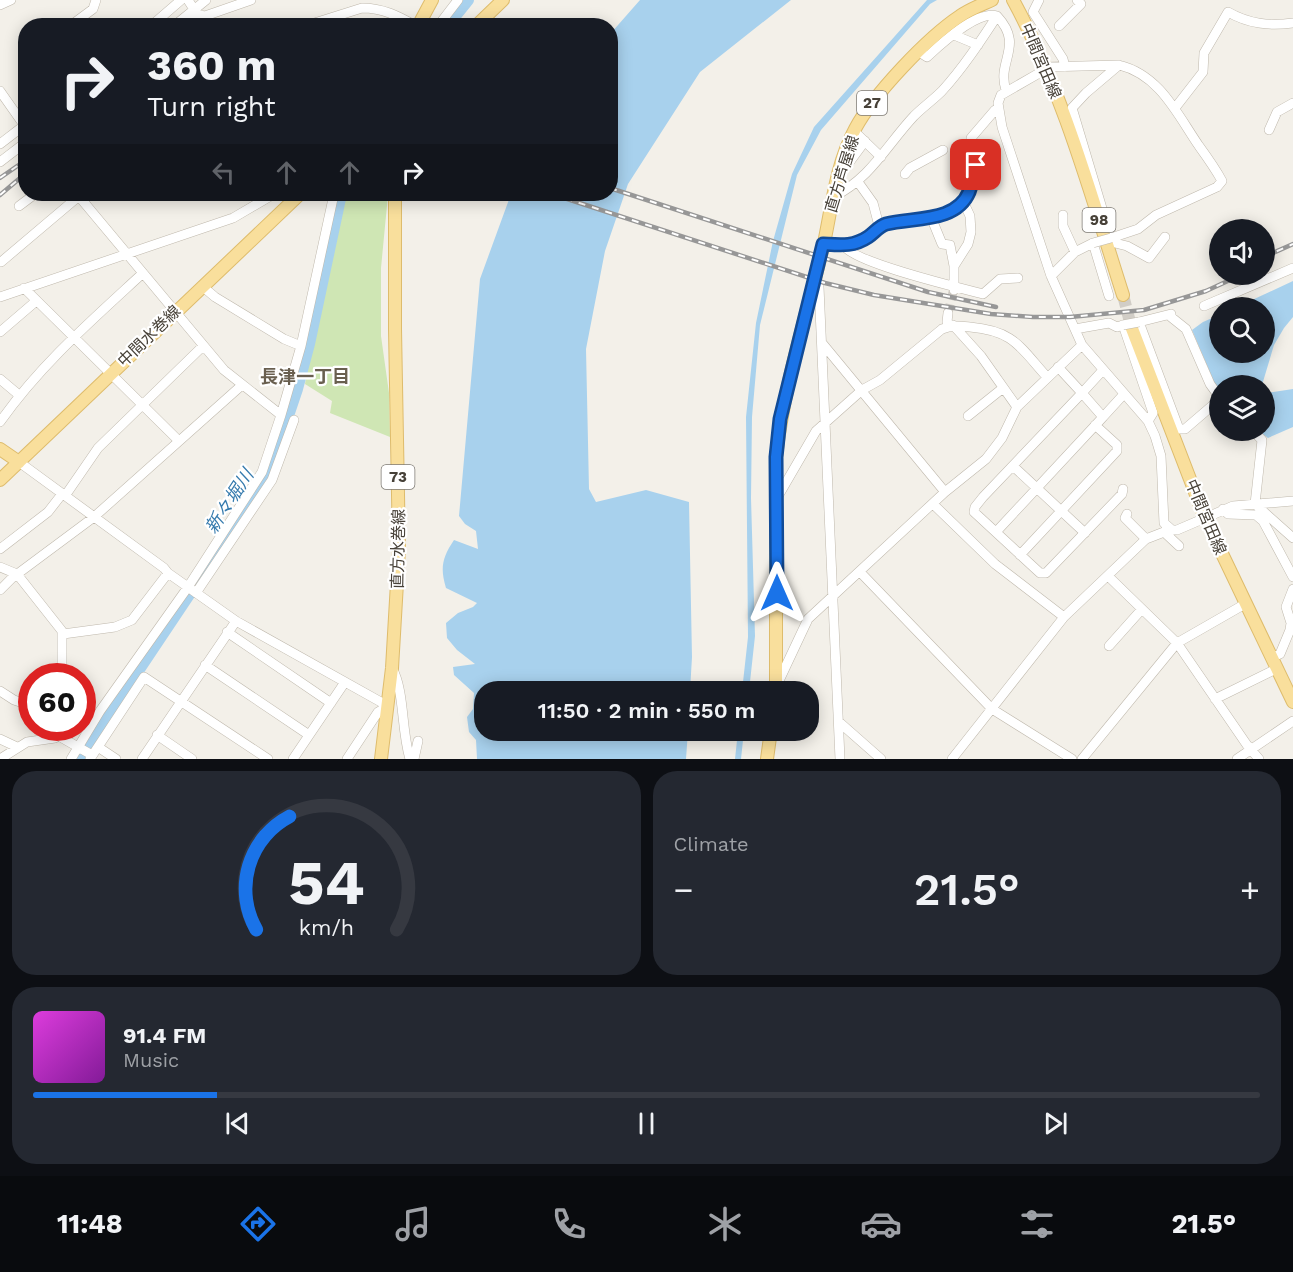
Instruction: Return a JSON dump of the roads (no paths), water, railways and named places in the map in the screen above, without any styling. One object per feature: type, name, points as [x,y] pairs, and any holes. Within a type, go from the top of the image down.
[{"type":"main road","points":[[422,18],[432,0]]},
{"type":"main road","points":[[484,18],[503,0]]},
{"type":"main road","name":"直方芦屋線","points":[[776,681],[777,466],[780,419],[833,197],[854,131],[881,91],[958,17],[992,0]]},
{"type":"main road","name":"中間宮田線","points":[[1013,0],[1029,29],[1075,146],[1123,295]]},
{"type":"main road","name":"中間水巻線","points":[[0,480],[293,201]]},
{"type":"main road","name":"直方水巻線","points":[[381,759],[392,668],[399,549],[395,201]]},
{"type":"main road","name":"中間宮田線","points":[[1131,324],[1205,518],[1293,702]]},
{"type":"main road","points":[[0,449],[19,462]]},
{"type":"main road","points":[[766,759],[769,741]]},
{"type":"street","points":[[0,5],[11,0]]},
{"type":"street","points":[[81,18],[93,9],[96,0]]},
{"type":"street","points":[[160,18],[181,0]]},
{"type":"street","points":[[188,0],[196,11],[205,16],[251,0]]},
{"type":"street","points":[[186,18],[207,0]]},
{"type":"street","points":[[444,18],[458,0]]},
{"type":"street","points":[[1039,0],[1033,12],[1065,67]]},
{"type":"street","points":[[1059,26],[1081,4],[1077,0]]},
{"type":"street","points":[[332,18],[372,8],[390,12],[402,18]]},
{"type":"street","points":[[195,18],[196,11]]},
{"type":"street","points":[[1175,108],[1203,72],[1204,53],[1228,12],[1239,19],[1259,24],[1292,25]]},
{"type":"street","points":[[919,52],[927,57],[962,27],[985,15],[997,16],[1002,21],[1011,41],[1002,77],[1006,90]]},
{"type":"street","points":[[833,197],[858,182],[914,116],[941,92],[978,45],[997,16]]},
{"type":"street","points":[[954,35],[978,45]]},
{"type":"street","points":[[1119,65],[1072,108],[1111,238],[1115,243],[1127,246],[1149,258],[1165,237]]},
{"type":"street","points":[[1051,276],[1075,252],[1093,243],[1137,229],[1156,215],[1217,187],[1222,181],[1175,108],[1146,78],[1128,68],[1119,65],[1045,67],[1041,72],[1006,90],[999,98],[998,110],[1051,276],[1082,345],[1148,422],[1155,435],[1161,456],[1164,523],[1166,530],[1179,546]]},
{"type":"street","points":[[0,91],[18,116]]},
{"type":"street","points":[[1269,130],[1277,112],[1293,103]]},
{"type":"street","points":[[823,244],[849,246],[884,224],[945,213],[963,201],[969,193],[976,165],[974,144],[971,138],[994,110],[998,110]]},
{"type":"street","points":[[0,144],[18,131]]},
{"type":"street","points":[[854,131],[881,157]]},
{"type":"street","points":[[848,164],[866,141]]},
{"type":"street","points":[[0,162],[18,148]]},
{"type":"street","points":[[905,174],[910,168],[943,150]]},
{"type":"street","points":[[858,182],[873,203],[881,227]]},
{"type":"street","points":[[19,207],[26,201]]},
{"type":"street","points":[[1,262],[71,201]]},
{"type":"street","points":[[83,201],[224,370],[281,415]]},
{"type":"street","points":[[0,297],[232,218],[257,201]]},
{"type":"street","points":[[192,590],[259,479],[301,346],[332,201]]},
{"type":"street","points":[[954,266],[968,244],[971,232],[970,216],[963,201]]},
{"type":"street","points":[[1063,215],[1063,226],[1075,252]]},
{"type":"street","points":[[931,217],[942,244],[950,245],[954,266],[954,289]]},
{"type":"street","points":[[1093,243],[1110,296]]},
{"type":"street","points":[[843,245],[846,251],[858,256],[954,289],[983,294],[1000,279],[1018,278]]},
{"type":"street","points":[[1204,306],[1293,268]]},
{"type":"street","points":[[0,422],[18,396],[43,367],[143,273]]},
{"type":"street","points":[[814,282],[819,287],[840,759]]},
{"type":"street","points":[[202,286],[215,297],[284,339],[301,346]]},
{"type":"street","points":[[24,288],[35,302],[110,374],[114,375],[179,441]]},
{"type":"street","points":[[0,332],[35,302]]},
{"type":"street","points":[[948,313],[947,322],[981,356],[1017,407]]},
{"type":"street","points":[[1075,328],[1109,323],[1118,327],[1171,314],[1171,317],[1186,328],[1209,382]]},
{"type":"street","points":[[1131,324],[1179,429],[1185,429],[1209,408]]},
{"type":"street","points":[[1131,324],[1153,413],[1148,422]]},
{"type":"street","points":[[777,498],[816,431],[862,390],[880,380],[942,329],[952,325],[988,328],[1000,332],[1011,338],[1047,377]]},
{"type":"street","points":[[822,343],[945,492]]},
{"type":"street","points":[[781,681],[808,619],[945,492],[995,450],[1017,407],[1082,345]]},
{"type":"street","points":[[0,549],[48,512],[62,494],[67,493],[98,448],[203,346]]},
{"type":"street","points":[[1058,367],[1103,417]]},
{"type":"street","points":[[1103,370],[975,507],[974,512],[1040,573],[1046,573],[1122,494],[1123,489]]},
{"type":"street","points":[[0,379],[18,396]]},
{"type":"street","points":[[0,590],[17,574],[94,517],[242,385]]},
{"type":"street","points":[[968,416],[1003,388]]},
{"type":"street","points":[[996,532],[1124,394]]},
{"type":"street","points":[[88,751],[100,711],[272,480],[294,420]]},
{"type":"street","points":[[1020,555],[1117,451],[1117,445],[1095,425]]},
{"type":"street","points":[[1255,504],[1262,441]]},
{"type":"street","points":[[19,462],[236,621],[388,706],[378,712],[347,759]]},
{"type":"street","points":[[777,466],[781,470],[794,470]]},
{"type":"street","points":[[1013,466],[1085,533]]},
{"type":"street","points":[[952,759],[1064,617],[1146,539],[1166,530],[1177,530],[1233,506],[1293,501]]},
{"type":"street","points":[[933,504],[995,564],[1064,617]]},
{"type":"street","points":[[1255,504],[1293,538]]},
{"type":"street","points":[[1223,509],[1228,514],[1256,515],[1263,520],[1293,577]]},
{"type":"street","points":[[1127,514],[1125,518],[1146,539]]},
{"type":"street","points":[[0,567],[17,574],[63,634],[61,663]]},
{"type":"street","points":[[860,572],[992,709],[1072,759]]},
{"type":"street","points":[[63,634],[115,627],[132,620],[168,573]]},
{"type":"street","points":[[1108,576],[1177,643],[1259,759]]},
{"type":"street","points":[[1215,699],[1274,664],[1290,630],[1291,623],[1286,607],[1293,589]]},
{"type":"street","points":[[1082,759],[1177,643],[1245,604]]},
{"type":"street","points":[[1108,646],[1142,609]]},
{"type":"street","points":[[142,759],[236,621]]},
{"type":"street","points":[[227,632],[331,703]]},
{"type":"street","points":[[205,665],[309,735]]},
{"type":"street","points":[[392,668],[398,679],[403,728],[412,759]]},
{"type":"street","points":[[71,759],[88,751],[144,677],[268,759]]},
{"type":"street","points":[[293,759],[345,682]]},
{"type":"street","points":[[0,691],[18,701]]},
{"type":"street","points":[[1237,759],[1293,721]]},
{"type":"street","points":[[839,722],[881,759]]},
{"type":"street","points":[[157,735],[192,759]]},
{"type":"street","points":[[0,739],[17,747]]},
{"type":"street","points":[[0,759],[17,747],[34,741]]},
{"type":"street","points":[[72,741],[88,751],[116,759]]},
{"type":"street","points":[[412,759],[418,741]]},
{"type":"water","points":[[640,0],[791,0],[700,72],[628,184],[605,251],[586,349],[589,489],[596,502],[646,490],[689,502],[691,681],[474,681],[474,693],[454,675],[453,667],[475,664],[457,650],[447,638],[446,623],[458,613],[477,603],[446,588],[443,569],[447,552],[454,540],[478,549],[476,531],[465,524],[459,516],[480,279],[508,201],[618,201],[618,25]]},
{"type":"water","points":[[927,0],[937,0],[930,4],[821,130],[797,175],[760,325],[752,417],[751,498],[755,636],[750,681],[743,681],[748,637],[746,417],[756,323],[773,241],[792,174],[814,127]]},
{"type":"water","points":[[1293,281],[1293,317],[1275,343],[1275,297],[1259,297]]},
{"type":"water","points":[[1209,319],[1209,363],[1269,363],[1265,375],[1211,375],[1192,330]]},
{"type":"water","points":[[1293,389],[1293,427],[1275,435],[1275,392]]},
{"type":"water","points":[[474,693],[474,738],[469,732],[467,717],[473,709]]},
{"type":"water","points":[[476,741],[687,741],[686,759],[477,759]]},
{"type":"water","points":[[737,741],[743,741],[741,759],[735,759]]},
{"type":"waterway","name":"新々堀川","points":[[453,18],[468,0]]},
{"type":"waterway","name":"新々堀川","points":[[79,759],[267,478],[297,389],[309,344],[340,201]]},
{"type":"tunnel","points":[[948,313],[953,292]]},
{"type":"tunnel","points":[[1123,295],[1131,326]]},
{"type":"railway","points":[[0,178],[18,166]]},
{"type":"railway","points":[[0,195],[18,180]]},
{"type":"railway","points":[[618,191],[928,292],[996,307]]},
{"type":"railway","points":[[573,201],[825,283],[874,295],[991,314],[1070,317],[1144,310],[1219,285]]},
{"type":"railway","points":[[1275,252],[1293,244]]},
{"type":"district","name":"長津一丁目","points":[[305,376]]}]
